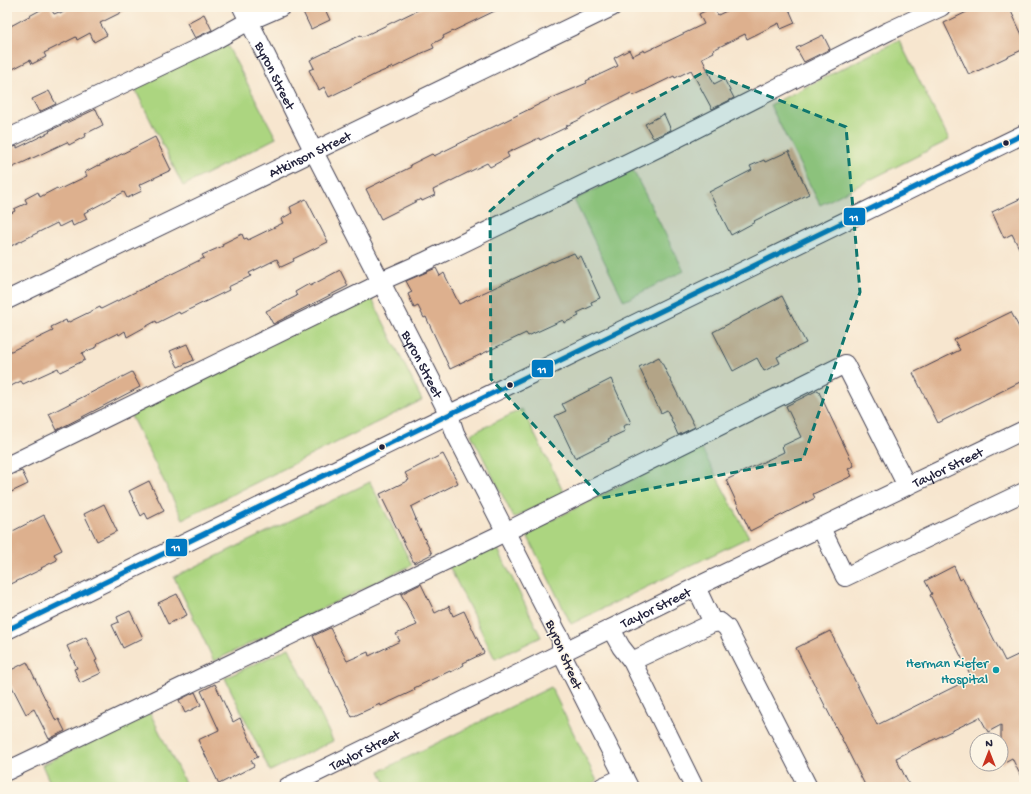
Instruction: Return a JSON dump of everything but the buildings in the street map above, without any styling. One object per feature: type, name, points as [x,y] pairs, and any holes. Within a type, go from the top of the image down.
[{"type":"street","points":[[7,139],[215,40],[245,14],[281,7]]},
{"type":"street","name":"Atkinson Street","points":[[7,300],[612,7]]},
{"type":"street","points":[[7,466],[371,288],[381,281],[424,262],[660,147],[882,35],[941,7]]},
{"type":"street","name":"Byron Street","points":[[245,14],[561,639],[562,653],[626,782]]},
{"type":"street","points":[[7,630],[1024,134]]},
{"type":"street","points":[[7,771],[506,531],[845,364],[907,486]]},
{"type":"street","name":"Taylor Street","points":[[287,787],[696,587],[1024,430]]},
{"type":"street","points":[[820,528],[844,577],[1024,492]]},
{"type":"street","points":[[696,587],[713,623]]},
{"type":"street","points":[[632,661],[713,623],[720,622],[727,628],[808,787]]},
{"type":"street","points":[[611,629],[621,647],[632,661],[694,787]]},
{"type":"street","points":[[602,787],[626,782]]},
{"type":"highlighted area","points":[[706,71],[846,127],[860,292],[803,459],[602,498],[491,379],[490,211],[557,151]]},
{"type":"green space","points":[[899,40],[949,140],[820,205],[770,105]]},
{"type":"green space","points":[[225,41],[276,138],[183,186],[134,87]]},
{"type":"green space","points":[[633,170],[684,271],[624,301],[574,200]]},
{"type":"green space","points":[[370,295],[422,400],[183,519],[130,414]]},
{"type":"green space","points":[[522,409],[564,493],[514,518],[471,434]]},
{"type":"green space","points":[[700,446],[749,537],[571,624],[526,533]]},
{"type":"green space","points":[[370,482],[412,565],[214,661],[174,577]]},
{"type":"green space","points":[[494,541],[541,637],[495,659],[448,564]]},
{"type":"green space","points":[[289,648],[333,741],[270,771],[225,678]]},
{"type":"green space","points":[[551,687],[597,781],[586,787],[387,787],[380,771]]},
{"type":"green space","points":[[150,713],[187,787],[52,787],[42,765]]},
{"type":"transit line","name":"11","points":[[7,630],[1024,134]]},
{"type":"place","name":"Herman Kiefer Hospital","points":[[996,670]]}]
